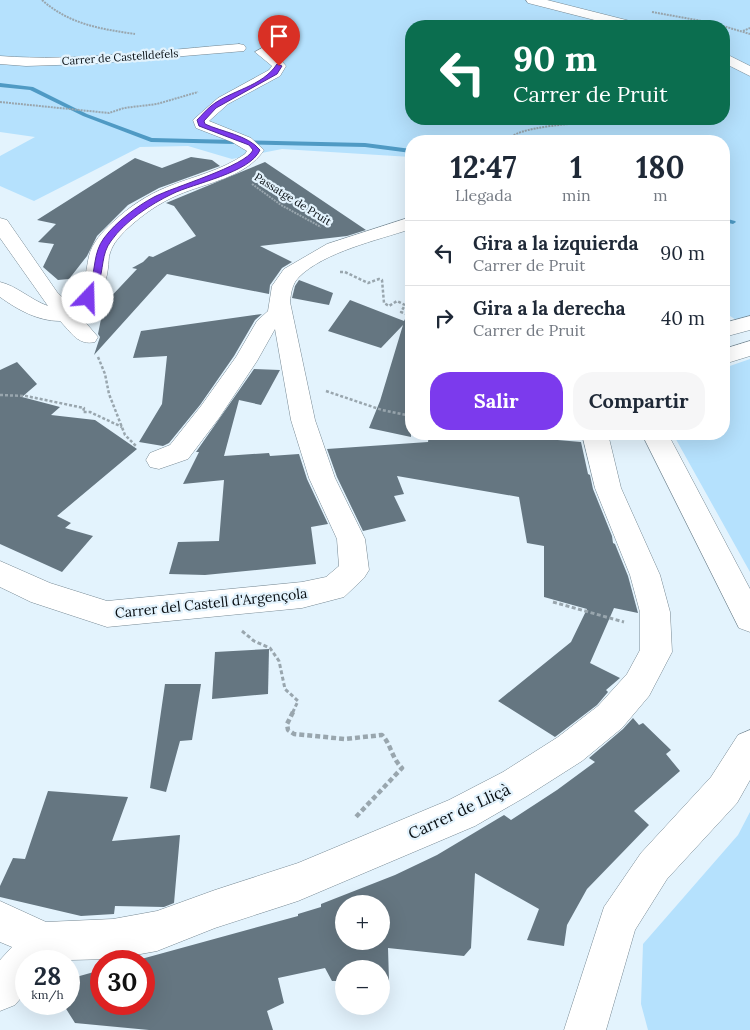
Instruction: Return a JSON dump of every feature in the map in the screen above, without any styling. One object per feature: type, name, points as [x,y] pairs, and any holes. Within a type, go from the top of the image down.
[{"type":"street","points":[[532,0],[610,20]]},
{"type":"street","name":"Carrer de Castelldefels","points":[[0,60],[26,62],[87,60],[239,48],[240,51],[245,53],[262,52],[269,55],[279,66],[275,73],[223,101],[201,120],[202,125],[251,144],[256,150],[253,156],[230,169]]},
{"type":"street","points":[[730,60],[750,72]]},
{"type":"street","points":[[0,288],[42,313],[66,314],[75,310],[88,298],[95,284],[99,255],[107,240],[121,225],[140,210],[163,196],[230,169]]},
{"type":"street","points":[[0,224],[50,296],[87,337]]},
{"type":"street","points":[[159,460],[178,452],[245,361],[265,326],[278,313],[282,286],[291,273],[320,254],[347,243],[405,225]]},
{"type":"street","name":"Carrer del Castell d'Argençola","points":[[0,573],[42,593],[107,614],[302,595],[334,588],[354,570],[351,539],[336,509],[311,446],[303,420],[280,304]]},
{"type":"street","points":[[730,328],[750,323]]},
{"type":"street","points":[[730,355],[750,348]]},
{"type":"street","name":"Carrer de Lliçà","points":[[57,950],[157,931],[215,909],[298,882],[462,813],[516,784],[570,749],[610,717],[638,685],[656,652],[656,632],[655,612],[645,575],[608,488],[596,440]]},
{"type":"street","points":[[658,440],[750,619]]},
{"type":"street","points":[[585,1030],[618,921],[654,866],[724,790],[750,746]]},
{"type":"street","name":"Carrer de Lliçà","points":[[0,920],[27,950]]},
{"type":"street","points":[[0,990],[15,974]]},
{"type":"path","points":[[42,0],[60,16],[71,21],[135,34]]},
{"type":"path","points":[[648,11],[697,20]]},
{"type":"path","points":[[730,28],[750,34]]},
{"type":"path","points":[[742,31],[750,28]]},
{"type":"path","points":[[0,102],[110,113],[124,108],[157,104],[202,91]]},
{"type":"path","points":[[514,135],[518,132],[547,126],[573,125]]},
{"type":"path","name":"Passatge de Pruit","points":[[230,169],[281,205],[347,243]]},
{"type":"path","points":[[360,278],[368,283],[379,279],[382,280],[384,303],[390,306],[397,301],[405,305]]},
{"type":"path","points":[[87,337],[105,374],[109,394],[124,435],[137,448],[159,460]]},
{"type":"path","points":[[298,394],[321,390],[382,410],[405,415]]},
{"type":"path","points":[[0,395],[26,396],[84,408],[83,412],[90,412],[122,428]]},
{"type":"path","points":[[554,602],[656,632]]},
{"type":"path","points":[[270,648],[279,661],[285,689],[298,701],[286,724],[288,730],[294,734],[345,739],[382,735],[394,760],[402,768],[358,817],[349,823]]},
{"type":"shaded area","points":[[0,0],[750,0],[750,329],[730,316],[730,135],[405,135],[405,157],[282,149],[232,159],[188,146],[140,147],[34,201],[0,186],[0,156],[35,137],[0,132]]},
{"type":"shaded area","points":[[750,359],[750,572],[676,440],[730,440],[730,366]]},
{"type":"shaded area","points":[[750,812],[750,1030],[648,1030],[641,1004],[643,944],[738,835]]},
{"type":"building","points":[[191,157],[212,160],[220,166],[159,188],[128,205],[97,236],[87,256],[69,279],[58,280],[43,267],[54,244],[38,242],[56,224],[37,220],[135,158],[162,168]]},
{"type":"building","points":[[265,162],[366,230],[347,236],[260,246],[292,262],[282,268],[270,285],[269,294],[167,274],[94,355],[100,337],[98,334],[104,304],[137,269],[132,268],[149,256],[153,257],[196,236],[174,206],[166,203]]},
{"type":"building","points":[[299,280],[333,293],[329,305],[292,298],[295,286]]},
{"type":"building","points":[[350,300],[404,321],[405,319],[405,436],[369,428],[380,401],[403,325],[381,348],[328,331]]},
{"type":"building","points":[[262,314],[255,320],[234,356],[200,405],[169,443],[163,446],[139,442],[162,404],[167,356],[133,358],[141,331]]},
{"type":"building","points":[[17,362],[37,384],[22,397],[60,407],[51,415],[95,420],[137,449],[57,516],[71,523],[65,528],[93,536],[62,572],[0,544],[0,370]]},
{"type":"building","points":[[254,369],[280,370],[261,405],[239,400],[224,456],[269,453],[270,456],[299,454],[307,479],[328,524],[311,527],[316,564],[205,575],[169,574],[178,542],[219,541],[224,480],[183,484],[199,452],[196,452]]},
{"type":"building","points":[[428,440],[558,440],[581,442],[593,489],[613,543],[628,576],[638,613],[614,608],[590,663],[620,678],[606,690],[608,692],[597,705],[555,737],[498,701],[571,642],[587,609],[544,597],[544,546],[527,543],[519,497],[397,476],[404,494],[394,496],[406,521],[363,531],[337,477],[327,449],[428,442]]},
{"type":"building","points":[[269,649],[268,694],[212,699],[215,652]]},
{"type":"building","points":[[165,684],[201,684],[192,740],[180,741],[166,792],[150,788]]},
{"type":"building","points":[[633,718],[639,725],[643,723],[671,750],[666,754],[680,771],[634,811],[649,825],[587,889],[567,925],[564,946],[527,940],[539,909],[475,873],[471,948],[464,956],[390,948],[390,895],[344,895],[395,875],[437,855],[504,815],[511,820],[595,762],[589,758]]},
{"type":"building","points":[[48,791],[128,797],[112,841],[180,835],[174,903],[164,907],[115,906],[114,914],[81,916],[0,897],[0,886],[13,858],[25,859]]},
{"type":"building","points":[[335,899],[335,950],[388,950],[388,960],[335,960],[335,981],[332,981],[325,968],[278,978],[284,1003],[267,1011],[273,1030],[149,1030],[75,1023],[70,1015],[80,1015],[80,976],[90,973],[90,1015],[155,1015],[155,955],[298,916],[298,914],[321,907],[321,904]]},
{"type":"waterway","points":[[0,85],[31,88],[85,115],[151,140],[365,145],[405,150]]},
{"type":"route","points":[[88,298],[95,284],[99,255],[107,240],[121,225],[154,200],[172,191],[230,169],[253,156],[256,150],[251,144],[202,125],[201,120],[223,101],[275,73],[279,66]]}]
